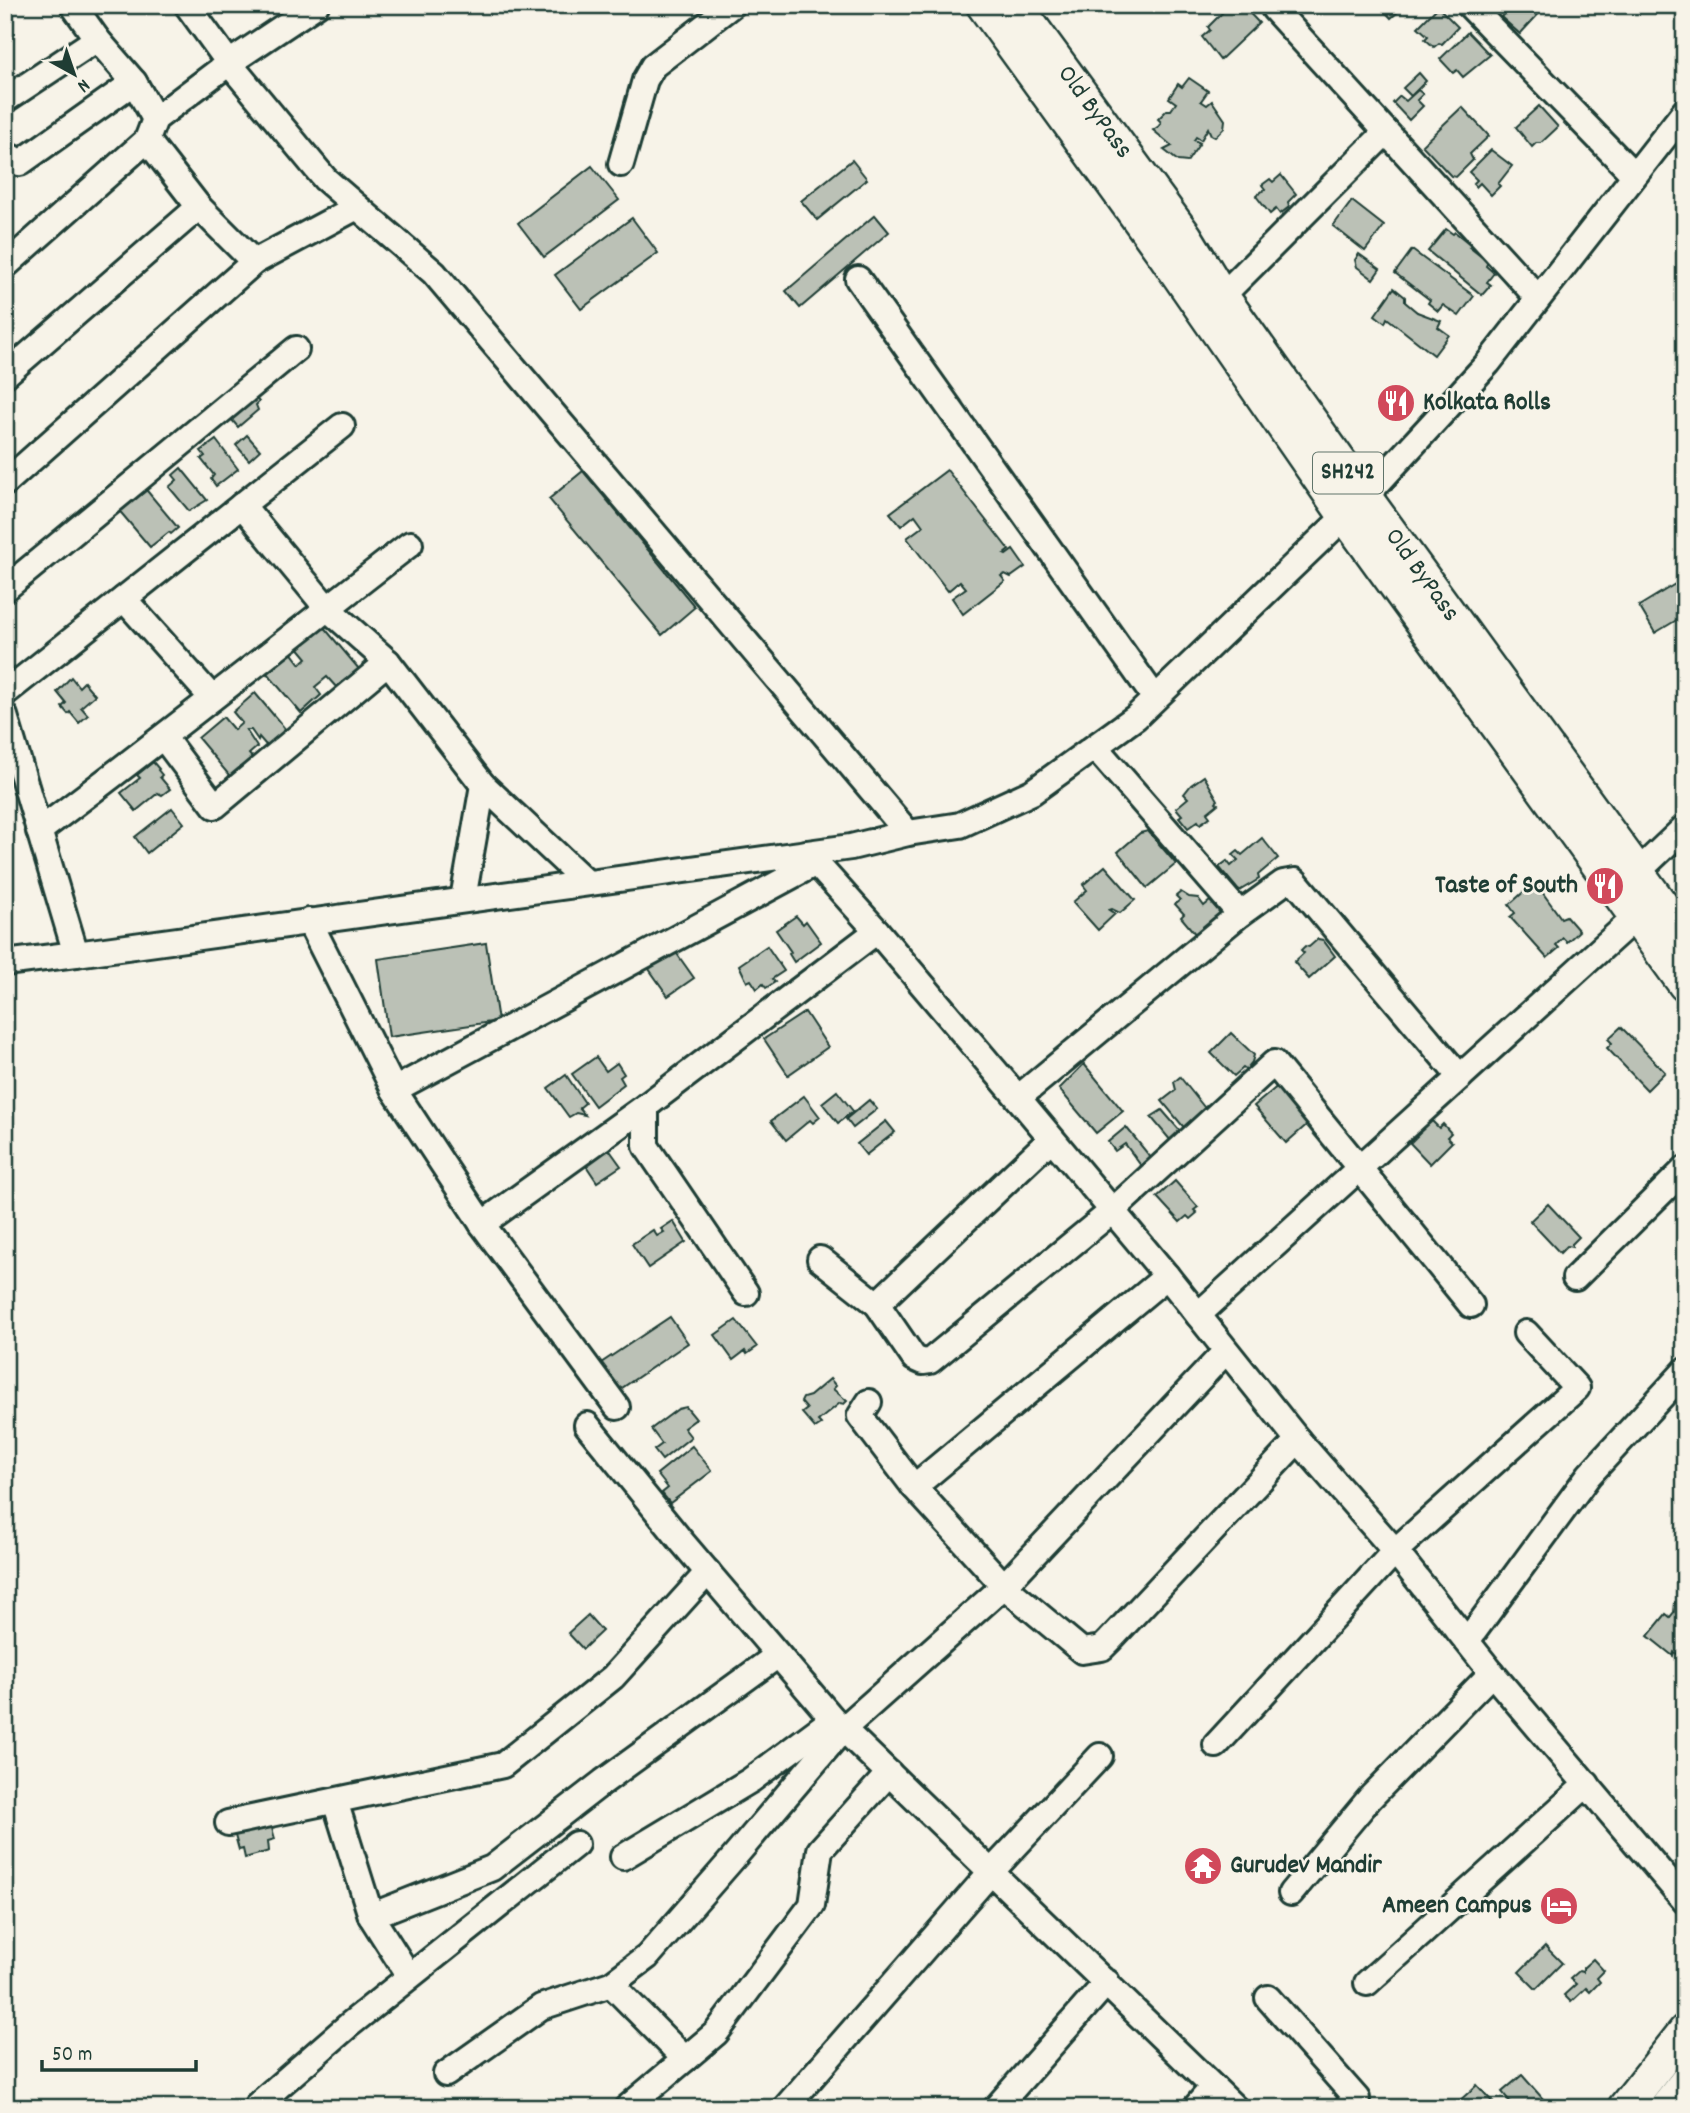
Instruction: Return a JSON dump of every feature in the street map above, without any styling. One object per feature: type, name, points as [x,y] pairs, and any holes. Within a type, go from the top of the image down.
[{"type":"main road","points":[[983,5],[1175,247],[1355,506]]},
{"type":"main road","name":"Old ByPass","points":[[1016,5],[1175,247],[1222,296],[1355,506],[1646,908],[1685,937]]},
{"type":"main road","points":[[1646,908],[1685,985]]},
{"type":"main road","points":[[1624,2108],[1685,2031]]},
{"type":"main road","points":[[1665,2108],[1685,2083]]},
{"type":"street","points":[[73,5],[134,82],[151,130],[199,207],[254,262]]},
{"type":"street","points":[[187,5],[229,63],[325,179],[434,273],[908,834]]},
{"type":"street","points":[[5,266],[151,130],[229,63],[316,5]]},
{"type":"street","points":[[621,164],[645,80],[653,66],[732,5]]},
{"type":"street","points":[[1469,5],[1634,175]]},
{"type":"street","points":[[1274,9],[1538,298]]},
{"type":"street","points":[[5,100],[97,38]]},
{"type":"street","points":[[10,157],[134,82]]},
{"type":"street","points":[[5,963],[586,882],[812,858],[908,834],[960,825],[1032,792],[1136,717],[1355,506],[1488,363],[1685,111]]},
{"type":"street","points":[[1222,296],[1386,132]]},
{"type":"street","points":[[5,375],[199,207]]},
{"type":"street","points":[[10,472],[254,262],[358,207]]},
{"type":"street","points":[[858,279],[1155,698]]},
{"type":"street","points":[[5,589],[296,349]]},
{"type":"street","points":[[5,693],[342,426]]},
{"type":"street","points":[[243,505],[327,608],[388,662],[483,785],[586,882]]},
{"type":"street","points":[[39,831],[164,738],[410,544]]},
{"type":"street","points":[[124,599],[212,698]]},
{"type":"street","points":[[164,738],[215,806],[388,662]]},
{"type":"street","points":[[5,716],[76,954]]},
{"type":"street","points":[[1095,747],[1240,914]]},
{"type":"street","points":[[463,900],[483,785]]},
{"type":"street","points":[[1627,882],[1685,827]]},
{"type":"street","points":[[812,858],[877,931],[1167,1276],[1225,1352],[1395,1551],[1492,1673],[1685,1901]]},
{"type":"street","points":[[394,1090],[812,858]]},
{"type":"street","points":[[1018,1098],[1240,914],[1283,883],[1295,881],[1460,1077]]},
{"type":"street","points":[[1198,1315],[1646,908]]},
{"type":"street","points":[[309,921],[394,1090],[482,1224],[617,1407]]},
{"type":"street","points":[[482,1224],[646,1106],[877,931]]},
{"type":"street","points":[[820,1259],[877,1304],[914,1358],[923,1362],[930,1361],[1111,1212],[1275,1063],[1471,1305]]},
{"type":"street","points":[[646,1106],[646,1146],[746,1293]]},
{"type":"street","points":[[877,1304],[1051,1139]]},
{"type":"street","points":[[1575,1278],[1685,1168]]},
{"type":"street","points":[[914,1487],[1167,1276]]},
{"type":"street","points":[[1216,1745],[1395,1551],[1577,1388],[1526,1333]]},
{"type":"street","points":[[623,1857],[838,1724],[1004,1586],[1225,1352]]},
{"type":"street","points":[[1467,1641],[1589,1475],[1685,1371]]},
{"type":"street","points":[[869,1402],[860,1416],[914,1487],[1004,1586],[1082,1651],[1102,1648],[1298,1440]]},
{"type":"street","points":[[587,1425],[838,1724],[1235,2108]]},
{"type":"street","points":[[228,1823],[503,1765],[613,1677],[708,1572]]},
{"type":"street","points":[[371,1916],[492,1868],[603,1782],[778,1655]]},
{"type":"street","points":[[1291,1893],[1370,1798],[1492,1673]]},
{"type":"street","points":[[446,2074],[541,2007],[611,1984],[647,1957],[736,1856],[838,1724]]},
{"type":"street","points":[[785,2108],[991,1872],[1100,1756]]},
{"type":"street","points":[[627,2108],[716,2033],[813,1905],[820,1850],[889,1773]]},
{"type":"street","points":[[1367,1983],[1587,1784]]},
{"type":"street","points":[[335,1801],[371,1916],[409,1976]]},
{"type":"street","points":[[257,2105],[409,1976],[576,1844]]},
{"type":"street","points":[[996,2108],[1107,1982]]},
{"type":"street","points":[[611,1984],[685,2059]]},
{"type":"street","points":[[1268,1998],[1357,2099],[1347,2108]]},
{"type":"street","points":[[1195,2108],[1213,2087]]},
{"type":"building","points":[[1230,5],[1242,5],[1259,23],[1220,60],[1202,37]]},
{"type":"building","points":[[1379,5],[1407,5],[1407,7],[1391,18]]},
{"type":"building","points":[[1512,5],[1541,5],[1536,10],[1544,8],[1520,34],[1501,17]]},
{"type":"building","points":[[1438,7],[1458,27],[1442,44],[1434,47],[1425,39],[1428,36],[1418,27]]},
{"type":"building","points":[[1468,32],[1490,55],[1463,77],[1457,70],[1453,73],[1440,59]]},
{"type":"building","points":[[1419,73],[1426,81],[1411,96],[1403,88]]},
{"type":"building","points":[[1189,78],[1208,91],[1201,101],[1207,105],[1212,101],[1225,120],[1224,128],[1215,137],[1208,128],[1201,140],[1196,137],[1194,140],[1200,143],[1187,162],[1178,161],[1164,150],[1172,146],[1153,130],[1161,122],[1158,119],[1176,103],[1169,98],[1178,84],[1182,87]]},
{"type":"building","points":[[1418,90],[1423,94],[1417,100],[1423,106],[1409,120],[1393,103],[1400,96],[1406,101]]},
{"type":"building","points":[[1539,106],[1558,127],[1541,143],[1532,147],[1516,127]]},
{"type":"building","points":[[1462,107],[1489,136],[1470,154],[1473,160],[1456,177],[1451,176],[1422,145]]},
{"type":"building","points":[[1491,150],[1512,166],[1491,195],[1480,183],[1476,187],[1473,184],[1477,180],[1469,172]]},
{"type":"building","points":[[852,160],[867,179],[817,220],[801,201]]},
{"type":"building","points":[[592,166],[619,200],[544,257],[518,223]]},
{"type":"building","points":[[1281,175],[1296,194],[1288,202],[1289,207],[1280,214],[1276,209],[1270,214],[1256,196],[1265,189],[1262,185],[1270,179],[1273,182]]},
{"type":"building","points":[[1352,201],[1384,226],[1365,251],[1333,226]]},
{"type":"building","points":[[875,215],[889,232],[800,308],[786,291]]},
{"type":"building","points":[[632,218],[658,253],[581,309],[555,275]]},
{"type":"building","points":[[1446,229],[1453,234],[1455,232],[1471,245],[1469,247],[1488,262],[1486,266],[1494,273],[1487,282],[1491,285],[1482,295],[1428,251]]},
{"type":"building","points":[[1412,250],[1474,296],[1459,316],[1443,305],[1438,311],[1428,303],[1430,300],[1395,273]]},
{"type":"building","points":[[1359,254],[1380,269],[1373,279],[1357,267],[1355,260]]},
{"type":"building","points":[[1394,288],[1417,312],[1441,321],[1438,327],[1449,335],[1434,355],[1387,318],[1385,323],[1375,315]]},
{"type":"building","points":[[250,391],[259,402],[256,405],[258,410],[238,427],[225,412]]},
{"type":"building","points":[[247,435],[260,450],[249,460],[236,445]]},
{"type":"building","points":[[216,440],[238,469],[216,486],[211,479],[214,475],[201,459],[205,456],[201,451]]},
{"type":"building","points":[[181,468],[207,500],[189,511],[169,487],[177,480],[173,475]]},
{"type":"building","points":[[947,470],[1009,550],[1004,554],[1013,550],[1025,567],[1011,577],[1005,574],[1001,576],[1005,581],[963,614],[952,598],[966,588],[960,581],[948,591],[907,538],[923,526],[915,515],[901,526],[890,513]]},
{"type":"building","points":[[583,471],[695,607],[662,635],[549,499]]},
{"type":"building","points":[[143,486],[178,528],[150,547],[117,508]]},
{"type":"building","points":[[1685,578],[1685,615],[1655,633],[1639,606]]},
{"type":"building","points":[[322,625],[359,669],[337,688],[327,677],[315,687],[321,695],[301,713],[266,672],[290,651],[300,664],[307,658],[297,646]]},
{"type":"building","points":[[71,677],[79,687],[84,682],[95,695],[81,707],[88,715],[79,723],[62,707],[66,703],[57,692]]},
{"type":"building","points":[[255,693],[291,736],[272,752],[251,730],[246,730],[257,747],[249,754],[256,762],[234,781],[198,738],[223,717],[234,730],[242,723],[233,712]]},
{"type":"building","points":[[153,762],[170,789],[162,795],[158,793],[136,811],[121,793],[140,778],[137,775]]},
{"type":"building","points":[[1204,776],[1218,804],[1207,813],[1210,817],[1188,828],[1176,808],[1188,798],[1184,794],[1191,785]]},
{"type":"building","points":[[172,808],[184,823],[147,853],[135,837]]},
{"type":"building","points":[[1148,831],[1176,864],[1147,888],[1118,852],[1140,833]]},
{"type":"building","points":[[1262,838],[1278,858],[1258,875],[1259,879],[1239,891],[1219,867],[1227,861],[1231,866],[1238,860],[1233,855],[1238,851],[1242,855]]},
{"type":"building","points":[[1105,866],[1135,900],[1120,913],[1109,910],[1115,914],[1098,930],[1073,902],[1087,890],[1083,885]]},
{"type":"building","points":[[1537,885],[1561,918],[1566,916],[1579,931],[1567,942],[1563,938],[1556,945],[1559,948],[1547,958],[1510,917],[1515,913],[1509,905],[1529,887]]},
{"type":"building","points":[[1181,892],[1198,898],[1204,906],[1210,901],[1221,914],[1196,935],[1181,917],[1184,914],[1175,904],[1180,900],[1176,896]]},
{"type":"building","points":[[796,916],[803,924],[806,921],[821,942],[794,962],[789,954],[791,952],[776,930]]},
{"type":"building","points":[[1318,939],[1323,940],[1335,956],[1309,979],[1294,962],[1304,953],[1301,950],[1305,946],[1309,947]]},
{"type":"building","points":[[486,943],[498,1021],[389,1037],[378,959]]},
{"type":"building","points":[[767,946],[784,971],[772,979],[775,982],[766,988],[763,984],[757,989],[751,980],[747,982],[739,965]]},
{"type":"building","points":[[675,951],[694,978],[668,996],[649,969]]},
{"type":"building","points":[[805,1012],[828,1047],[788,1075],[764,1039]]},
{"type":"building","points":[[1621,1027],[1665,1072],[1647,1090],[1607,1048],[1612,1043],[1608,1039]]},
{"type":"building","points":[[1231,1033],[1254,1055],[1249,1069],[1247,1071],[1243,1068],[1234,1076],[1211,1053]]},
{"type":"building","points":[[596,1057],[606,1071],[617,1063],[624,1074],[620,1077],[624,1084],[595,1106],[572,1074]]},
{"type":"building","points":[[1084,1064],[1123,1111],[1096,1133],[1059,1089]]},
{"type":"building","points":[[566,1075],[585,1103],[579,1108],[585,1115],[576,1113],[569,1117],[548,1088]]},
{"type":"building","points":[[1180,1077],[1208,1112],[1186,1130],[1162,1101],[1176,1090],[1174,1082]]},
{"type":"building","points":[[1279,1085],[1310,1122],[1286,1143],[1254,1106]]},
{"type":"building","points":[[837,1091],[853,1111],[838,1123],[822,1103]]},
{"type":"building","points":[[804,1096],[820,1117],[813,1123],[810,1120],[786,1140],[771,1121]]},
{"type":"building","points":[[869,1100],[877,1109],[853,1128],[846,1119]]},
{"type":"building","points":[[1162,1110],[1181,1132],[1171,1141],[1151,1117]]},
{"type":"building","points":[[1431,1120],[1439,1128],[1443,1124],[1451,1133],[1447,1137],[1452,1142],[1430,1164],[1410,1143],[1420,1133],[1418,1131]]},
{"type":"building","points":[[886,1121],[895,1132],[866,1155],[857,1144]]},
{"type":"building","points":[[1126,1127],[1152,1159],[1142,1167],[1125,1144],[1115,1151],[1108,1142]]},
{"type":"building","points":[[606,1145],[621,1166],[597,1182],[583,1161]]},
{"type":"building","points":[[1175,1181],[1198,1207],[1194,1210],[1197,1213],[1190,1219],[1187,1216],[1180,1222],[1157,1197]]},
{"type":"building","points":[[1548,1204],[1579,1237],[1572,1247],[1567,1246],[1560,1253],[1530,1221]]},
{"type":"building","points":[[673,1221],[686,1242],[648,1268],[632,1244],[653,1230],[657,1236],[664,1232],[661,1229]]},
{"type":"building","points":[[670,1317],[688,1343],[616,1392],[598,1365]]},
{"type":"building","points":[[736,1320],[757,1347],[747,1354],[745,1351],[733,1360],[715,1335]]},
{"type":"building","points":[[830,1379],[836,1386],[833,1389],[847,1401],[840,1403],[818,1421],[821,1424],[815,1428],[802,1413],[807,1409],[801,1402]]},
{"type":"building","points":[[686,1407],[696,1419],[684,1428],[691,1437],[662,1460],[654,1450],[662,1444],[651,1429],[678,1409]]},
{"type":"building","points":[[692,1446],[712,1471],[670,1503],[662,1493],[668,1488],[657,1474]]},
{"type":"building","points":[[1685,1587],[1685,1659],[1674,1652],[1673,1656],[1648,1636],[1666,1614],[1670,1617],[1674,1612],[1675,1602],[1681,1604],[1684,1599],[1679,1596]]},
{"type":"building","points":[[588,1615],[602,1631],[583,1649],[568,1633]]},
{"type":"building","points":[[270,1821],[275,1839],[268,1841],[269,1851],[245,1858],[243,1849],[239,1850],[234,1832]]},
{"type":"building","points":[[1545,1946],[1562,1963],[1536,1989],[1519,1972]]},
{"type":"building","points":[[1593,1959],[1604,1971],[1597,1978],[1600,1982],[1590,1992],[1586,1988],[1571,2002],[1564,1995],[1576,1984],[1570,1979],[1579,1971],[1583,1972],[1583,1968]]},
{"type":"building","points":[[1522,2075],[1551,2108],[1515,2108],[1502,2092]]},
{"type":"building","points":[[1477,2085],[1498,2108],[1463,2108],[1458,2102]]},
{"type":"place","name":"Kolkata Rolls","points":[[1396,403]]},
{"type":"place","name":"Taste of South","points":[[1605,886]]},
{"type":"place","name":"Gurudev Mandir","points":[[1203,1866]]},
{"type":"place","name":"Ameen Campus","points":[[1559,1906]]}]
